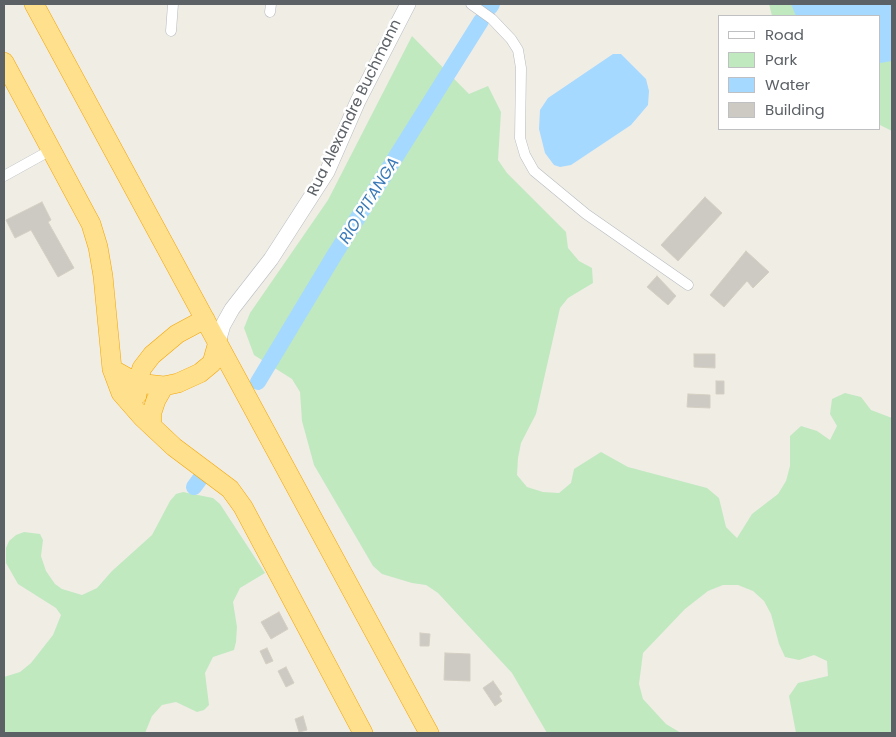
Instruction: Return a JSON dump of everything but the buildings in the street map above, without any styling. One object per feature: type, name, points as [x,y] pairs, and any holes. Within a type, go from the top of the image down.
[{"type":"highway","points":[[34,4],[259,416],[429,733]]},
{"type":"highway","points":[[4,62],[91,224],[98,248],[112,369],[121,393],[147,422],[174,447],[230,489],[243,507],[363,733]]},
{"type":"highway","points":[[147,422],[136,397],[137,383],[142,368],[152,355],[177,334],[205,319]]},
{"type":"highway","points":[[112,369],[137,383],[164,386],[178,383],[200,373],[212,363],[218,342]]},
{"type":"highway","points":[[147,422],[164,386]]},
{"type":"main road","name":"Rua Alexandre Buchmann","points":[[218,342],[223,325],[232,309],[271,259],[327,172],[358,101],[408,4]]},
{"type":"main road","points":[[205,319],[232,309]]},
{"type":"street","points":[[171,31],[173,4]]},
{"type":"street","points":[[471,4],[492,19],[511,38],[518,50],[521,68],[520,138],[525,155],[534,170],[586,214],[688,285]]},
{"type":"street","points":[[4,176],[51,150]]},
{"type":"green space","points":[[769,4],[892,4],[892,131],[881,126],[881,15],[772,15]]},
{"type":"green space","points":[[412,36],[469,94],[488,86],[501,112],[498,160],[507,173],[566,232],[568,248],[579,261],[592,268],[593,283],[568,298],[560,308],[536,414],[521,443],[518,458],[517,475],[527,487],[543,492],[559,493],[571,483],[574,469],[601,452],[628,467],[707,488],[719,498],[726,527],[737,538],[752,514],[778,494],[786,481],[790,466],[790,436],[801,426],[817,431],[830,440],[837,426],[830,414],[832,399],[845,393],[861,397],[871,410],[892,418],[892,733],[796,733],[789,696],[798,683],[828,676],[827,661],[814,655],[799,660],[785,657],[779,644],[771,614],[764,601],[753,591],[738,585],[723,585],[708,591],[685,609],[643,653],[639,684],[643,699],[666,724],[681,733],[547,733],[512,673],[438,593],[426,585],[382,574],[373,566],[314,465],[302,421],[300,392],[292,379],[254,355],[244,328],[250,313],[328,200]]},
{"type":"green space","points":[[183,492],[213,498],[220,504],[265,573],[240,588],[233,602],[237,627],[236,642],[234,650],[213,657],[205,673],[209,705],[204,710],[197,712],[176,702],[162,705],[152,716],[145,733],[4,733],[4,677],[20,672],[31,663],[53,635],[61,615],[56,608],[18,584],[6,563],[6,548],[9,541],[16,535],[24,532],[40,534],[43,540],[41,556],[46,571],[55,584],[62,589],[82,595],[97,588],[112,571],[152,535],[170,501],[176,494]]},
{"type":"water","points":[[791,4],[892,4],[892,61],[881,63],[881,15],[796,15]]},
{"type":"water","points":[[613,54],[621,54],[646,79],[649,91],[648,105],[631,125],[571,165],[560,167],[554,165],[545,153],[539,129],[540,110],[548,98]]},
{"type":"waterway","name":"RIO PITANGA","points":[[258,382],[335,254],[481,21]]},
{"type":"waterway","name":"RIO PITANGA","points":[[194,487],[202,476]]}]
